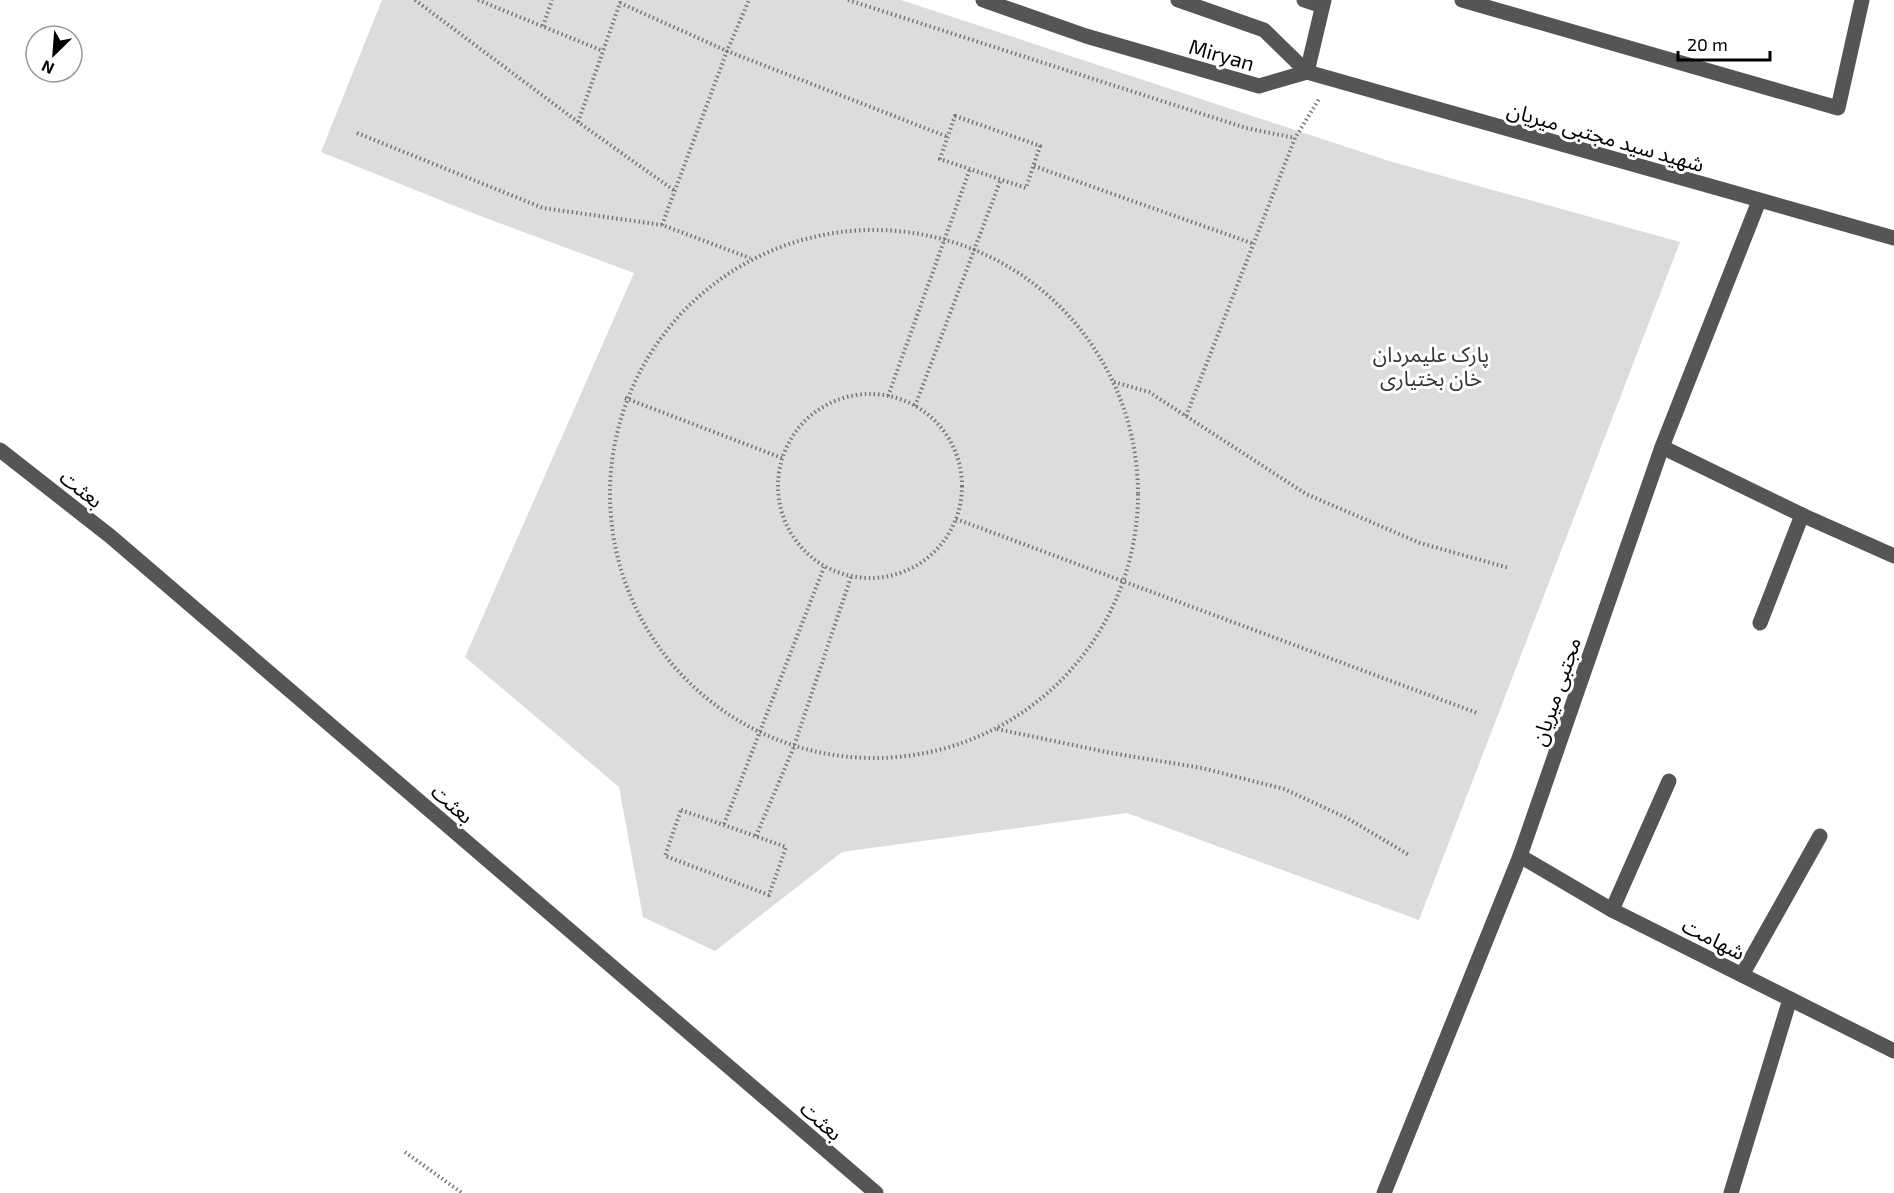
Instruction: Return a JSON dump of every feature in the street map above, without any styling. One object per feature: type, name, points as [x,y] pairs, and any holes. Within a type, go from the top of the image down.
[{"type":"street","name":"Miryan","points":[[983,0],[1086,36],[1259,86],[1307,72],[1264,30],[1178,0]]},
{"type":"street","points":[[1304,0],[1323,3],[1307,72]]},
{"type":"street","points":[[1462,0],[1838,108],[1862,0]]},
{"type":"street","name":"شهید سید مجتبی میریان","points":[[1307,72],[1894,238]]},
{"type":"street","name":"مجتبی میریان","points":[[1384,1193],[1520,856],[1662,447],[1759,201]]},
{"type":"street","points":[[1662,447],[1802,515],[1894,556]]},
{"type":"street","name":"بعثت","points":[[0,450],[110,536],[876,1193]]},
{"type":"street","points":[[1760,622],[1802,515]]},
{"type":"street","points":[[1612,910],[1669,781]]},
{"type":"street","points":[[1742,975],[1820,836]]},
{"type":"street","name":"شهامت","points":[[1520,856],[1612,910],[1894,1050]]},
{"type":"street","points":[[1731,1193],[1790,999]]},
{"type":"path","points":[[415,0],[578,122],[675,191]]},
{"type":"path","points":[[478,0],[603,51]]},
{"type":"path","points":[[543,27],[552,0]]},
{"type":"path","points":[[662,225],[727,51],[749,0]]},
{"type":"path","points":[[848,0],[1246,128],[1295,138]]},
{"type":"path","points":[[578,122],[620,3],[727,51],[948,137]]},
{"type":"path","points":[[1186,416],[1295,138],[1330,80]]},
{"type":"path","points":[[955,116],[1041,146],[1026,188],[940,159],[948,137],[955,116]]},
{"type":"path","points":[[357,133],[543,208],[662,225],[750,258]]},
{"type":"path","points":[[1034,166],[1254,244]]},
{"type":"path","points":[[888,396],[970,169]]},
{"type":"path","points":[[915,406],[1001,180]]},
{"type":"path","points":[[879,228],[945,239],[974,250],[1002,262],[1051,297],[1087,337],[1114,382],[1133,436],[1140,491],[1130,564],[1101,631],[1056,687],[996,729],[941,750],[882,758],[821,753],[759,732],[695,689],[644,626],[614,550],[609,468],[625,398],[678,314],[750,258],[813,235],[879,228]]},
{"type":"path","points":[[1114,382],[1149,392],[1306,494],[1420,543],[1509,568]]},
{"type":"path","points":[[861,394],[888,396],[915,406],[936,422],[951,443],[960,468],[962,494],[956,519],[944,542],[925,561],[902,573],[876,579],[850,577],[824,567],[800,547],[783,520],[777,489],[782,458],[793,434],[811,414],[835,401],[861,394]]},
{"type":"path","points":[[625,398],[782,458]]},
{"type":"path","points":[[956,519],[1477,713]]},
{"type":"path","points":[[724,824],[824,567]]},
{"type":"path","points":[[756,836],[794,744],[850,577]]},
{"type":"path","points":[[996,729],[1111,753],[1202,768],[1284,789],[1347,818],[1409,855]]},
{"type":"path","points":[[681,810],[724,824],[786,848],[768,895],[665,856],[681,810]]},
{"type":"path","points":[[405,1152],[462,1193]]},
{"type":"green space","name":"پارک علیمردان خان بختیاری","points":[[382,0],[901,0],[1389,161],[1680,242],[1419,920],[1127,813],[842,852],[715,951],[643,917],[619,787],[465,657],[634,273],[470,212],[321,152]]}]
